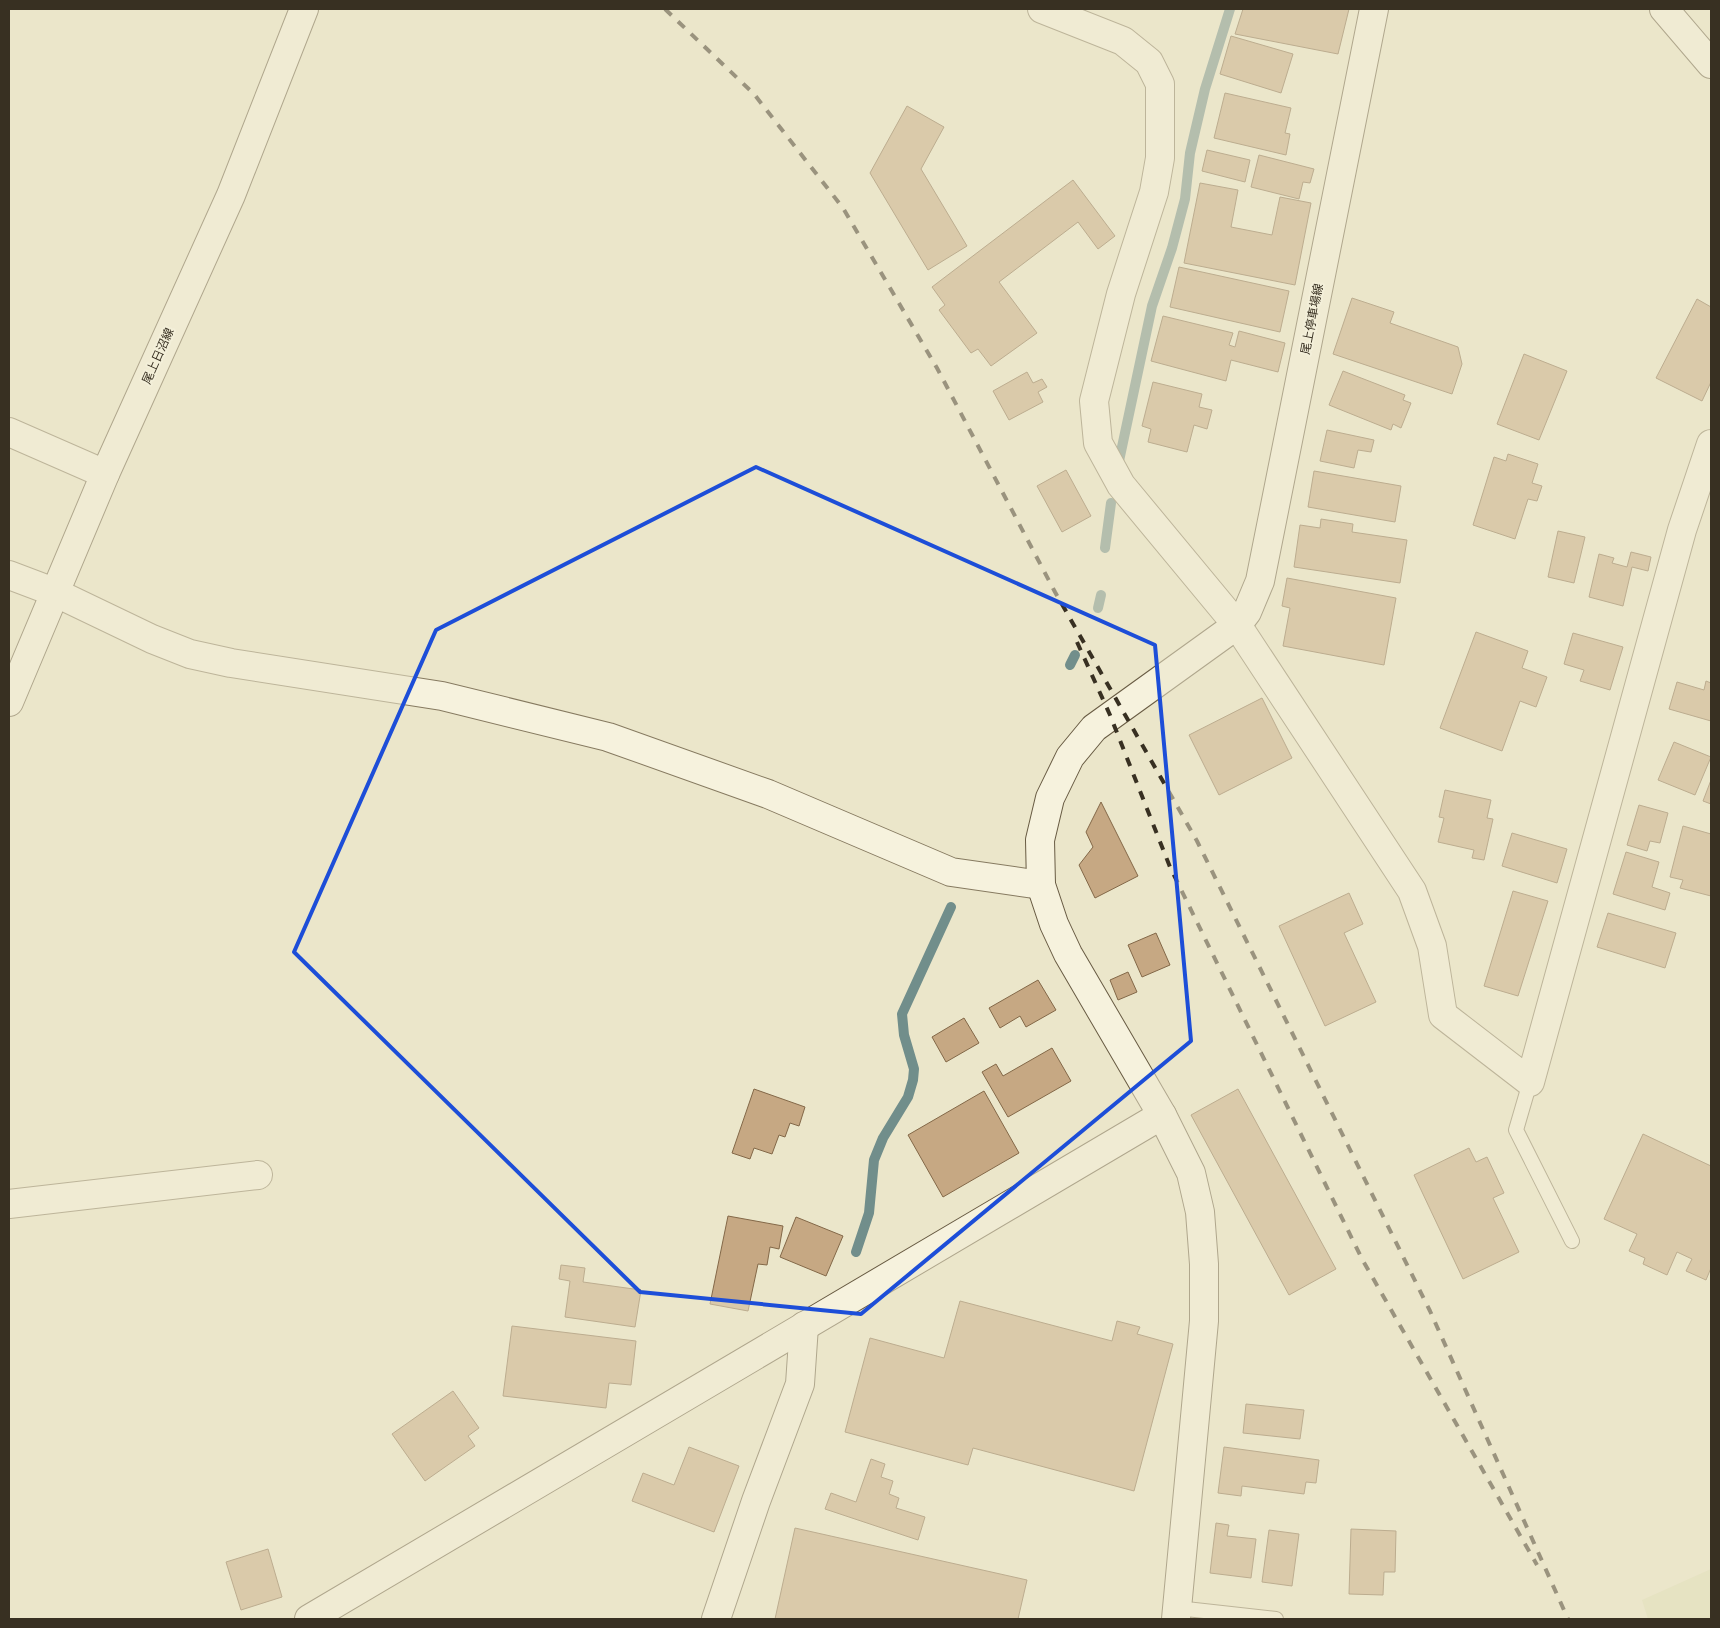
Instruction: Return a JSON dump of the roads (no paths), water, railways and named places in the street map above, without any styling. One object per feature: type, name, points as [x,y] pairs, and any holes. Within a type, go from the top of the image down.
[{"type":"street","name":"尾上日沼線","points":[[9,702],[105,474],[231,194],[304,9]]},
{"type":"street","points":[[1042,9],[1123,41],[1149,62],[1160,84],[1160,158],[1154,192],[1121,294],[1094,401],[1098,443],[1121,485],[1237,625],[1412,891],[1432,946],[1443,1014],[1530,1082],[1682,530],[1711,444]]},
{"type":"street","name":"尾上停車場線","points":[[1237,625],[1247,612],[1260,581],[1374,9]]},
{"type":"street","points":[[1664,9],[1711,64]]},
{"type":"street","points":[[9,432],[105,474]]},
{"type":"street","points":[[9,575],[54,592],[152,639],[190,654],[231,663],[442,696],[608,737],[768,794],[952,872],[1041,885]]},
{"type":"street","points":[[1176,1613],[1204,1321],[1204,1264],[1200,1212],[1191,1173],[1162,1115],[1068,954],[1054,924],[1041,885],[1040,840],[1050,798],[1070,757],[1100,724],[1237,625]]},
{"type":"street","points":[[309,1619],[1162,1115]]},
{"type":"street","points":[[9,1204],[258,1175]]},
{"type":"street","points":[[716,1619],[756,1501],[800,1384],[804,1326]]},
{"type":"lane","points":[[1530,1082],[1516,1130],[1572,1241]]},
{"type":"lane","points":[[1176,1613],[1276,1619]]},
{"type":"waterway","points":[[1119,461],[1152,306],[1172,248],[1185,199],[1190,153],[1205,89],[1230,9]]},
{"type":"waterway","points":[[1105,548],[1111,503]]},
{"type":"waterway","points":[[1098,608],[1101,595]]},
{"type":"waterway","points":[[1070,665],[1075,655]]},
{"type":"waterway","points":[[856,1252],[869,1213],[874,1160],[883,1138],[908,1097],[913,1080],[914,1069],[904,1035],[902,1014],[951,907]]},
{"type":"railway","points":[[665,9],[754,94],[843,208],[937,368],[1055,592],[1197,841],[1430,1311],[1568,1619]]},
{"type":"railway","points":[[1077,642],[1110,715],[1170,867],[1362,1259],[1537,1565]]}]
